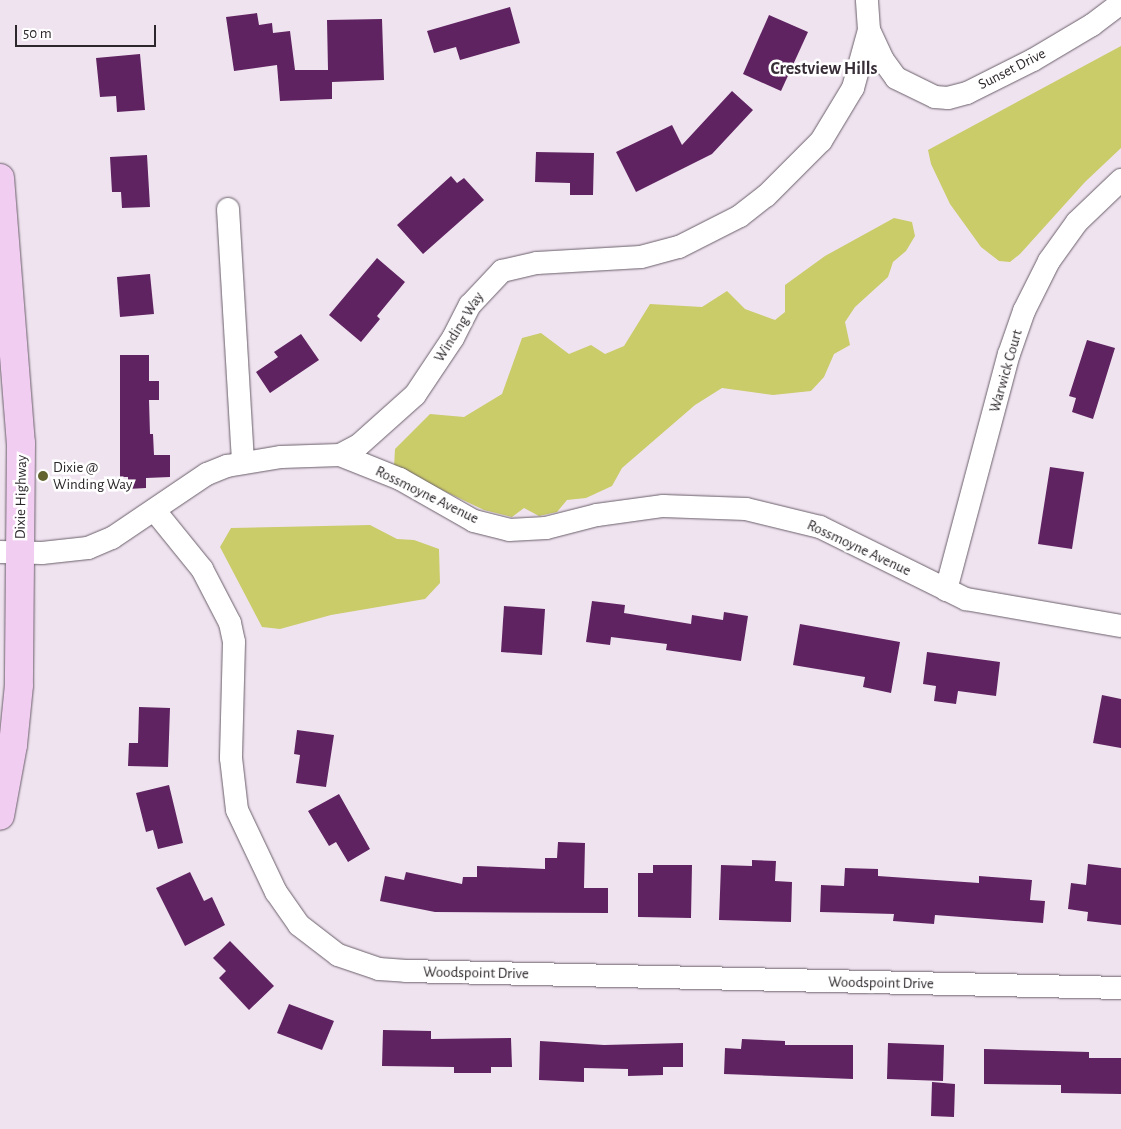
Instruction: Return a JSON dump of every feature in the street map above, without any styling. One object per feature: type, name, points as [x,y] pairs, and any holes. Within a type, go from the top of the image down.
[{"type":"main road","name":"Dixie Highway","points":[[0,178],[22,443],[10,553],[19,685],[13,745],[0,816]]},
{"type":"main road","points":[[0,589],[3,610],[0,686]]},
{"type":"street","name":"Winding Way","points":[[10,553],[88,548],[112,538],[155,511],[207,474],[243,462],[340,455],[359,445],[415,395],[453,338],[470,305],[502,271],[536,263],[641,257],[679,246],[719,228],[766,196],[821,141],[853,88],[869,30],[867,0]]},
{"type":"street","name":"Sunset Drive","points":[[853,88],[875,77],[896,78],[934,97],[948,98],[967,92],[1032,60],[1092,25],[1121,3]]},
{"type":"street","name":"Sunset Drive","points":[[869,30],[883,60],[896,78]]},
{"type":"street","name":"Warwick Court","points":[[946,590],[1009,354],[1024,312],[1049,261],[1077,222],[1121,180]]},
{"type":"street","points":[[228,209],[243,462]]},
{"type":"street","name":"Rossmoyne Avenue","points":[[340,455],[400,479],[474,521],[509,530],[546,528],[598,515],[664,506],[746,509],[820,527],[892,560],[946,590],[993,606],[1121,626]]},
{"type":"street","name":"Woodspoint Drive","points":[[155,511],[202,569],[230,623],[234,642],[231,758],[237,810],[276,892],[299,924],[338,955],[378,969],[406,972],[1121,988]]},
{"type":"shaded area","points":[[1121,46],[1121,148],[1085,182],[1020,254],[1010,262],[999,261],[981,247],[950,204],[931,164],[928,150]]},
{"type":"shaded area","points":[[894,218],[912,222],[915,236],[906,251],[893,262],[888,277],[855,307],[845,322],[850,345],[834,354],[824,377],[811,391],[773,395],[722,388],[695,405],[622,468],[612,486],[586,498],[567,500],[557,512],[539,516],[524,508],[512,517],[484,510],[394,467],[395,449],[430,414],[464,417],[502,394],[522,338],[541,333],[569,354],[591,345],[605,354],[624,346],[650,304],[702,307],[727,291],[745,309],[775,320],[785,312],[785,285],[825,256]]},
{"type":"shaded area","points":[[370,525],[397,539],[414,540],[439,549],[440,583],[425,599],[331,615],[280,629],[262,627],[220,547],[231,528]]},
{"type":"building","points":[[510,7],[520,43],[460,60],[456,47],[434,53],[427,31]]},
{"type":"building","points":[[257,13],[259,25],[272,23],[273,33],[290,31],[295,70],[328,70],[327,20],[382,19],[384,80],[332,82],[332,99],[280,101],[277,65],[234,71],[226,17]]},
{"type":"building","points":[[769,15],[808,32],[781,91],[743,74]]},
{"type":"building","points":[[140,54],[145,110],[117,112],[116,96],[100,97],[96,58]]},
{"type":"building","points":[[732,91],[753,110],[712,154],[636,192],[616,152],[672,125],[682,145]]},
{"type":"building","points":[[536,152],[594,153],[593,195],[570,195],[570,183],[535,182]]},
{"type":"building","points":[[147,155],[150,207],[122,208],[121,192],[112,192],[110,157]]},
{"type":"building","points":[[451,176],[457,183],[464,178],[484,200],[423,254],[397,225]]},
{"type":"building","points":[[377,258],[405,282],[377,316],[380,319],[361,342],[329,315]]},
{"type":"building","points":[[150,274],[154,314],[120,317],[117,277]]},
{"type":"building","points":[[301,334],[319,360],[270,393],[256,372],[278,357],[274,352]]},
{"type":"building","points":[[1087,340],[1115,348],[1093,419],[1072,412],[1076,398],[1069,396]]},
{"type":"building","points":[[120,355],[149,355],[149,381],[159,381],[159,400],[149,400],[150,434],[153,434],[154,455],[170,455],[170,477],[146,478],[146,488],[128,489],[128,477],[120,477]]},
{"type":"building","points":[[1050,467],[1084,472],[1072,549],[1038,544]]},
{"type":"building","points":[[592,601],[625,605],[624,613],[691,624],[692,615],[723,620],[724,612],[748,616],[741,661],[666,650],[667,644],[611,637],[610,645],[586,642]]},
{"type":"building","points":[[504,606],[545,609],[542,655],[501,652]]},
{"type":"building","points":[[800,624],[900,642],[891,693],[863,687],[865,677],[793,665]]},
{"type":"building","points":[[927,652],[1000,662],[996,696],[958,691],[956,704],[934,701],[936,686],[923,684]]},
{"type":"building","points":[[1102,695],[1121,699],[1121,748],[1093,743]]},
{"type":"building","points":[[139,707],[170,708],[168,767],[128,766],[129,743],[138,743]]},
{"type":"building","points":[[297,730],[334,735],[326,787],[296,783],[300,755],[294,754]]},
{"type":"building","points":[[169,785],[183,843],[158,849],[153,830],[146,832],[136,793]]},
{"type":"building","points":[[339,794],[370,849],[348,862],[336,842],[329,846],[308,811]]},
{"type":"building","points":[[558,842],[585,843],[584,888],[608,888],[608,913],[435,912],[380,901],[385,876],[404,880],[406,872],[462,884],[463,877],[477,877],[477,866],[545,869],[545,858],[557,858]]},
{"type":"building","points":[[752,860],[776,861],[775,881],[792,882],[791,922],[719,920],[721,865],[752,866]]},
{"type":"building","points":[[1088,864],[1121,868],[1121,925],[1087,921],[1088,912],[1068,909],[1071,883],[1086,885]]},
{"type":"building","points":[[653,865],[692,865],[691,918],[638,917],[638,873],[653,873]]},
{"type":"building","points":[[845,868],[878,869],[878,876],[979,883],[979,876],[1032,880],[1030,900],[1045,901],[1043,923],[935,915],[934,924],[893,921],[894,914],[820,912],[821,885],[844,886]]},
{"type":"building","points":[[190,872],[204,901],[212,897],[225,925],[185,946],[156,888]]},
{"type":"building","points":[[230,941],[274,986],[249,1010],[219,978],[226,971],[213,958]]},
{"type":"building","points":[[289,1004],[334,1021],[322,1050],[277,1033]]},
{"type":"building","points":[[383,1030],[431,1031],[431,1039],[511,1038],[512,1067],[491,1067],[491,1073],[454,1073],[454,1067],[382,1066]]},
{"type":"building","points":[[742,1039],[785,1041],[785,1045],[853,1045],[853,1079],[724,1074],[725,1048],[741,1049]]},
{"type":"building","points":[[540,1041],[604,1045],[683,1043],[683,1067],[663,1067],[663,1075],[628,1076],[628,1069],[584,1068],[584,1082],[539,1080]]},
{"type":"building","points":[[888,1043],[944,1045],[943,1081],[887,1079]]},
{"type":"building","points":[[984,1049],[1089,1052],[1089,1058],[1121,1058],[1121,1094],[1061,1093],[1061,1085],[984,1084]]},
{"type":"building","points":[[932,1082],[955,1084],[954,1117],[931,1116]]},
{"type":"place","name":"Dixie @ Winding Way","points":[[43,476]]},
{"type":"district","name":"Crestview Hills","points":[[824,69]]}]
